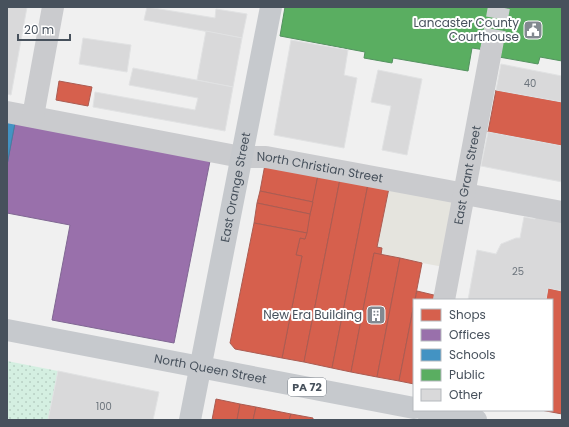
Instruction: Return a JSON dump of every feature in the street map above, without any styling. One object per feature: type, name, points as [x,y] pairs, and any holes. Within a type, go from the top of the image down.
[{"type":"main road","name":"East Orange Street","points":[[190,420],[199,367],[271,7]]},
{"type":"main road","name":"North Queen Street","points":[[7,330],[413,408]]},
{"type":"main road","points":[[430,411],[476,420]]},
{"type":"street","points":[[33,116],[53,7]]},
{"type":"street","name":"East Grant Street","points":[[444,299],[491,51]]},
{"type":"street","name":"North Christian Street","points":[[7,112],[241,157],[266,157],[562,212]]},
{"type":"shaded area","points":[[319,170],[463,198],[449,268],[401,259],[377,377],[282,358]]},
{"type":"green space","points":[[7,361],[58,371],[48,420],[7,420]]},
{"type":"building: Shops","points":[[59,81],[92,87],[88,106],[56,100]]},
{"type":"building: Shops","points":[[496,90],[562,102],[562,146],[488,132]]},
{"type":"building: Shops","points":[[7,122],[15,123],[7,165]]},
{"type":"building: Shops","points":[[266,159],[319,170],[313,202],[260,191]]},
{"type":"building: Shops","points":[[319,170],[341,174],[304,362],[282,358],[302,256],[296,255],[300,238],[305,239]]},
{"type":"building: Shops","points":[[341,174],[369,179],[332,368],[304,362]]},
{"type":"building: Shops","points":[[369,179],[390,183],[377,247],[382,248],[381,255],[374,253],[351,372],[332,368]]},
{"type":"building: Shops","points":[[260,191],[313,202],[310,214],[257,203]]},
{"type":"building: Shops","points":[[257,203],[310,214],[307,233],[254,223]]},
{"type":"building: Shops","points":[[254,223],[307,233],[305,239],[300,238],[296,255],[302,256],[282,358],[235,349],[230,343]]},
{"type":"building: Shops","name":"New Era Building","points":[[374,253],[400,258],[377,377],[351,372]]},
{"type":"building: Shops","points":[[400,258],[422,263],[415,299],[413,299],[413,309],[399,381],[377,377]]},
{"type":"building: Shops","points":[[548,288],[562,291],[562,414],[546,411],[553,411],[553,299],[546,299]]},
{"type":"building: Shops","points":[[417,291],[438,296],[438,299],[415,299]]},
{"type":"building: Shops","points":[[413,309],[413,384],[399,381]]},
{"type":"building: Shops","points":[[216,399],[240,404],[237,420],[212,420]]},
{"type":"building: Shops","points":[[240,404],[256,407],[253,420],[237,420]]},
{"type":"building: Shops","points":[[256,407],[291,414],[289,420],[253,420]]},
{"type":"building: Shops","points":[[291,414],[313,418],[313,420],[289,420]]},
{"type":"building: Offices","points":[[15,123],[210,161],[174,343],[52,320],[70,225],[7,213],[7,165]]},
{"type":"building: Schools","points":[[7,122],[15,123],[7,165]]},
{"type":"building: Public","name":"Lancaster County Courthouse","points":[[285,7],[508,7],[499,52],[472,48],[468,71],[393,58],[392,63],[364,58],[365,52],[280,36]]},
{"type":"building: Public","name":"Lancaster County Courthouse","points":[[508,7],[562,7],[562,61],[540,57],[538,64],[499,57]]},
{"type":"building: Other","points":[[7,7],[27,7],[11,95],[7,94]]},
{"type":"building: Other","points":[[147,7],[215,18],[216,9],[247,14],[242,38],[144,20]]},
{"type":"building: Other","points":[[206,31],[242,38],[233,87],[197,80]]},
{"type":"building: Other","points":[[83,38],[131,45],[127,72],[79,64]]},
{"type":"building: Other","points":[[291,40],[348,50],[344,75],[357,78],[344,148],[274,135]]},
{"type":"building: Other","points":[[501,64],[562,76],[562,102],[496,90]]},
{"type":"building: Other","points":[[133,68],[233,87],[225,131],[93,107],[95,92],[195,110],[198,98],[129,85]]},
{"type":"building: Other","points":[[378,70],[422,79],[407,155],[382,150],[391,106],[371,102]]},
{"type":"building: Other","points":[[488,132],[562,146],[562,182],[481,166]]},
{"type":"building: Other","points":[[536,213],[562,218],[562,291],[548,288],[546,299],[468,299],[477,250],[496,254],[501,244],[516,238],[520,238],[524,217],[535,219]]},
{"type":"building: Other","points":[[58,371],[159,392],[153,420],[48,420]]},
{"type":"tunnel","points":[[491,51],[499,7]]},
{"type":"place","name":"Lancaster County Courthouse","points":[[533,30]]},
{"type":"place","name":"New Era Building","points":[[376,315]]}]
